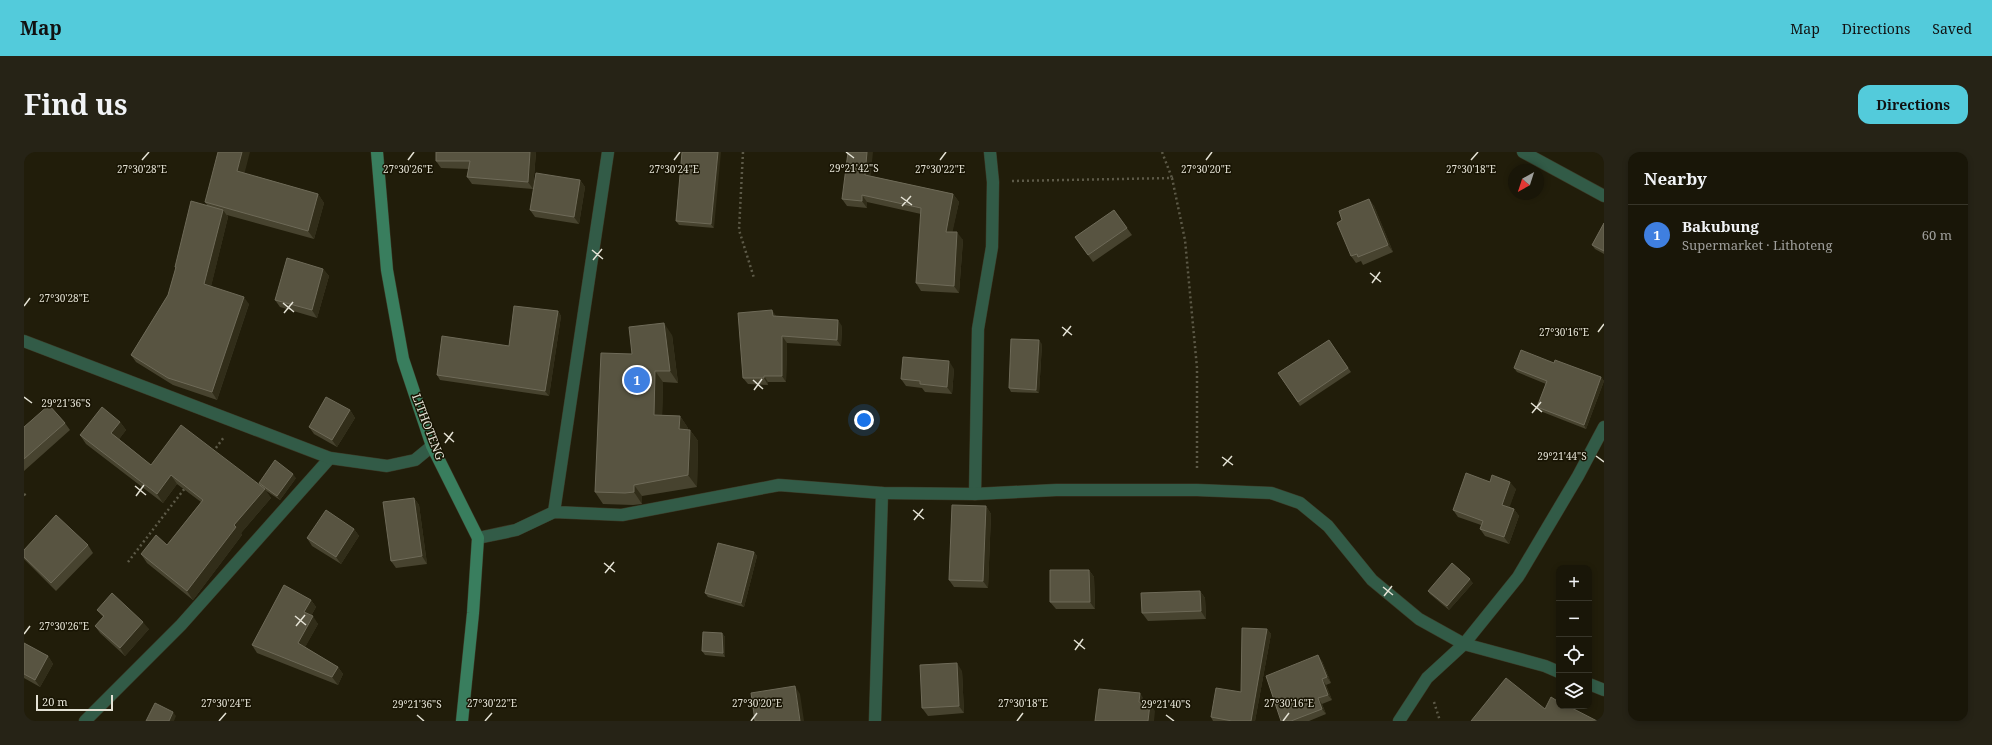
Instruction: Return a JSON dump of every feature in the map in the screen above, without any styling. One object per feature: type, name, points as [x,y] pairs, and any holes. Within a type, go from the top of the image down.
[{"type":"main road","name":"LITHOTENG","points":[[377,152],[388,278],[404,359],[432,446],[478,538],[474,613],[462,721]]},
{"type":"street","points":[[554,512],[608,152]]},
{"type":"street","points":[[975,494],[978,329],[992,247],[993,182],[990,152]]},
{"type":"street","points":[[1524,152],[1604,196]]},
{"type":"street","points":[[24,341],[330,458],[387,466],[415,460],[432,446]]},
{"type":"street","points":[[1399,721],[1427,678],[1464,644],[1518,576],[1578,476],[1604,427]]},
{"type":"street","points":[[85,721],[181,625],[330,458]]},
{"type":"street","points":[[478,538],[516,530],[554,512],[622,515],[779,484],[882,493],[975,494],[1056,490],[1197,490],[1270,493],[1300,503],[1328,526],[1372,580],[1419,619],[1464,644],[1545,666],[1556,671]]},
{"type":"street","points":[[875,721],[882,493]]},
{"type":"street","points":[[1592,685],[1604,690]]},
{"type":"path","points":[[743,152],[739,230],[754,278]]},
{"type":"path","points":[[1162,152],[1172,178],[1186,240],[1197,368],[1197,490]]},
{"type":"path","points":[[993,182],[1172,178]]},
{"type":"path","points":[[212,453],[236,422]]},
{"type":"path","points":[[128,562],[189,483]]},
{"type":"path","points":[[24,494],[28,497]]},
{"type":"building","points":[[218,152],[242,152],[237,171],[318,194],[308,231],[205,202]]},
{"type":"building","points":[[436,152],[530,152],[528,182],[467,177],[470,161],[436,161]]},
{"type":"building","points":[[682,152],[718,152],[711,224],[676,221]]},
{"type":"building","points":[[848,152],[867,152],[865,175],[953,194],[946,232],[957,232],[954,286],[916,283],[921,208],[862,195],[862,201],[842,199]]},
{"type":"building","points":[[536,173],[580,180],[574,217],[530,210]]},
{"type":"building","points":[[1369,199],[1388,245],[1358,257],[1357,254],[1351,256],[1337,223],[1342,220],[1339,211]]},
{"type":"building","points":[[191,201],[223,210],[204,284],[244,297],[212,392],[168,378],[131,355],[168,295]]},
{"type":"building","points":[[1114,210],[1127,228],[1088,255],[1075,237]]},
{"type":"building","points":[[1604,223],[1604,251],[1592,245]]},
{"type":"building","points":[[287,258],[323,269],[312,310],[275,300]]},
{"type":"building","points":[[514,306],[558,311],[545,391],[437,375],[442,336],[509,346]]},
{"type":"building","points":[[772,310],[773,316],[838,320],[837,340],[782,336],[782,376],[743,378],[738,313]]},
{"type":"building","points":[[664,323],[670,371],[655,371],[654,415],[680,416],[679,429],[690,430],[688,475],[634,485],[634,492],[595,492],[601,353],[632,354],[629,327]]},
{"type":"building","points":[[1011,339],[1039,340],[1036,390],[1009,388]]},
{"type":"building","points":[[1329,340],[1348,368],[1298,402],[1278,373]]},
{"type":"building","points":[[1521,350],[1554,363],[1555,360],[1601,377],[1584,425],[1537,407],[1547,381],[1514,368]]},
{"type":"building","points":[[903,357],[949,361],[947,387],[920,384],[920,381],[901,379]]},
{"type":"building","points":[[326,397],[350,410],[332,440],[309,427]]},
{"type":"building","points":[[49,405],[65,423],[24,459],[24,427]]},
{"type":"building","points":[[102,407],[120,422],[111,433],[151,465],[181,425],[265,489],[234,525],[236,527],[187,591],[141,554],[156,535],[167,545],[203,500],[171,475],[157,494],[80,435]]},
{"type":"building","points":[[275,460],[293,474],[277,496],[259,483]]},
{"type":"building","points":[[1466,473],[1490,482],[1492,475],[1510,482],[1502,505],[1514,509],[1504,537],[1480,529],[1483,521],[1453,510]]},
{"type":"building","points":[[414,498],[422,556],[391,561],[383,502]]},
{"type":"building","points":[[952,505],[986,506],[983,581],[949,580]]},
{"type":"building","points":[[326,510],[354,529],[336,557],[307,538]]},
{"type":"building","points":[[56,515],[88,545],[51,583],[24,557],[24,550]]},
{"type":"building","points":[[718,543],[754,552],[741,603],[705,593]]},
{"type":"building","points":[[1452,563],[1470,579],[1447,606],[1428,591]]},
{"type":"building","points":[[1050,570],[1089,570],[1090,602],[1050,602]]},
{"type":"building","points":[[284,585],[311,600],[304,612],[313,616],[298,643],[338,667],[332,677],[252,645]]},
{"type":"building","points":[[1200,591],[1201,611],[1142,613],[1141,593]]},
{"type":"building","points":[[112,593],[143,622],[120,648],[95,626],[104,616],[97,610]]},
{"type":"building","points":[[1242,628],[1267,629],[1251,721],[1232,721],[1211,717],[1216,688],[1241,692]]},
{"type":"building","points":[[703,632],[722,633],[723,653],[702,651]]},
{"type":"building","points":[[24,643],[48,656],[35,680],[24,674]]},
{"type":"building","points":[[1318,655],[1327,677],[1322,679],[1328,695],[1318,698],[1322,709],[1291,721],[1281,721],[1266,676]]},
{"type":"building","points":[[957,663],[959,706],[922,708],[920,665]]},
{"type":"building","points":[[1506,678],[1545,709],[1551,697],[1556,700],[1556,709],[1574,709],[1597,721],[1471,721]]},
{"type":"building","points":[[795,686],[800,721],[755,721],[751,693]]},
{"type":"building","points":[[1099,689],[1140,693],[1139,702],[1150,704],[1148,721],[1095,721]]},
{"type":"building","points":[[155,703],[173,712],[169,721],[146,721]]},
{"type":"place","name":"Bakubung","points":[[637,380]]}]
